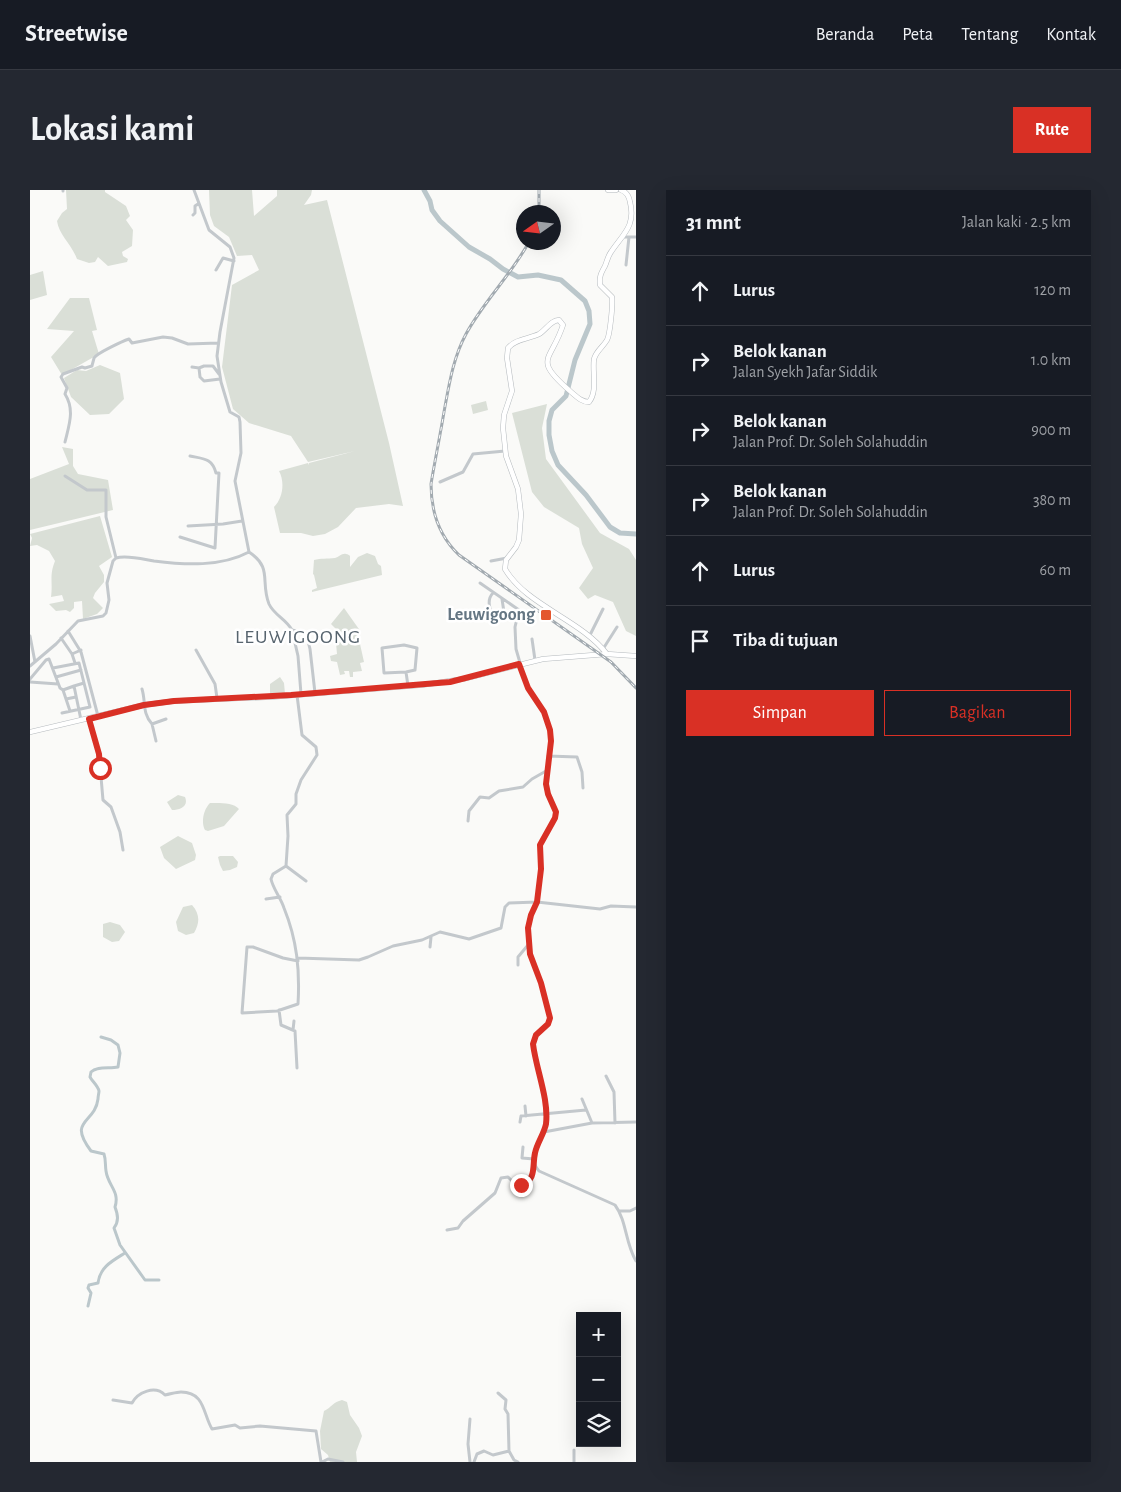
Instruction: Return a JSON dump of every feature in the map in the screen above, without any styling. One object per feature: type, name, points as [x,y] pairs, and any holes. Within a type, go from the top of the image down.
[{"type":"main road","points":[[608,190],[616,190]]},
{"type":"main road","points":[[607,654],[590,635],[517,585],[505,569],[507,558],[517,544],[522,514],[518,489],[505,452],[503,422],[512,388],[508,348],[515,342],[535,336],[557,320],[562,322],[563,325],[551,349],[548,361],[549,369],[556,378],[584,402],[589,402],[592,398],[594,388],[594,357],[609,338],[612,307],[612,297],[600,285],[600,277],[610,253],[629,228],[632,214],[628,195],[621,190]]},
{"type":"main road","points":[[30,732],[144,705],[174,701],[315,694],[450,682],[535,660],[607,654],[636,656]]},
{"type":"street","points":[[194,190],[209,230],[230,247],[234,261],[218,343],[217,364],[230,412],[238,417],[240,422],[242,453],[235,481],[242,521],[249,552],[258,557],[264,568],[265,588],[273,612],[285,621],[292,630],[298,656],[302,736],[316,747],[317,755],[301,780],[296,794],[296,804],[287,815],[286,866]]},
{"type":"street","points":[[193,215],[195,213],[195,206],[198,204]]},
{"type":"street","points":[[623,237],[636,237]]},
{"type":"street","points":[[626,265],[629,237]]},
{"type":"street","points":[[216,270],[224,258],[234,261]]},
{"type":"street","points":[[65,442],[72,414],[69,400],[65,394],[67,388],[61,377],[63,374],[82,367],[92,366],[95,357],[129,338],[132,343],[163,337],[188,344],[218,343]]},
{"type":"street","points":[[192,367],[213,366],[220,377]]},
{"type":"street","points":[[199,368],[200,377],[204,381],[220,377]]},
{"type":"street","points":[[440,482],[463,472],[473,454],[505,452]]},
{"type":"street","points":[[180,537],[215,548],[219,473],[216,473],[214,464],[207,460],[190,456]]},
{"type":"street","points":[[65,476],[87,490],[106,490],[106,517],[116,558]]},
{"type":"street","points":[[188,526],[216,525],[242,521]]},
{"type":"street","points":[[30,666],[80,620],[103,616],[106,613],[109,600],[107,582],[113,561],[116,558],[126,557],[195,564],[235,559],[249,552]]},
{"type":"street","points":[[491,561],[507,558]]},
{"type":"street","points":[[447,1230],[458,1228],[463,1221],[493,1195],[501,1178],[506,1177],[518,1185],[524,1184],[532,1176],[535,1150],[544,1132],[547,1114],[533,1044],[536,1035],[548,1024],[550,1018],[543,988],[532,962],[528,946],[529,920],[537,902],[541,869],[540,845],[556,815],[547,789],[546,771],[551,741],[546,718],[528,688],[519,664],[515,633],[519,610],[480,583]]},
{"type":"street","points":[[493,593],[490,597],[490,605],[494,618]]},
{"type":"street","points":[[502,598],[505,619]]},
{"type":"street","points":[[590,635],[603,609]]},
{"type":"street","points":[[603,649],[617,627]]},
{"type":"street","points":[[284,632],[292,630],[303,631],[306,634],[315,694]]},
{"type":"street","points":[[68,631],[80,650],[98,716]]},
{"type":"street","points":[[30,636],[36,662]]},
{"type":"street","points":[[61,638],[72,654],[75,663]]},
{"type":"street","points":[[532,639],[535,660]]},
{"type":"street","points":[[404,645],[417,648],[415,670],[406,672],[384,673],[382,648],[404,645]]},
{"type":"street","points":[[72,654],[80,650]]},
{"type":"street","points":[[196,650],[215,684],[216,698]]},
{"type":"street","points":[[30,678],[47,659],[50,661],[70,711]]},
{"type":"street","points":[[53,668],[79,662],[90,707],[62,713]]},
{"type":"street","points":[[56,677],[80,670]]},
{"type":"street","points":[[406,672],[408,686]]},
{"type":"street","points":[[30,682],[58,684]]},
{"type":"street","points":[[63,690],[84,683]]},
{"type":"street","points":[[74,686],[81,721]]},
{"type":"street","points":[[142,689],[146,716],[152,724],[156,741]]},
{"type":"street","points":[[66,699],[76,697]]},
{"type":"street","points":[[89,719],[100,757],[103,800],[111,807],[124,850]]},
{"type":"street","points":[[152,724],[166,719]]},
{"type":"street","points":[[548,756],[577,757],[582,772],[583,788]]},
{"type":"street","points":[[468,822],[469,811],[480,796],[489,798],[499,791],[521,788],[546,771]]},
{"type":"street","points":[[286,866],[306,881]]},
{"type":"street","points":[[286,866],[276,872],[271,878],[280,897],[295,940],[298,959],[298,1004],[279,1010],[242,1013],[246,948],[249,946],[276,956],[298,959],[359,960],[402,943],[422,940],[440,932],[466,939],[476,938],[501,928],[505,907],[509,903],[537,902],[600,909],[611,906],[636,907]]},
{"type":"street","points":[[266,898],[280,897]]},
{"type":"street","points":[[430,947],[431,937]]},
{"type":"street","points":[[518,965],[518,957],[528,946]]},
{"type":"street","points":[[279,1010],[281,1025],[293,1030]]},
{"type":"street","points":[[294,1021],[293,1030],[295,1033],[297,1068]]},
{"type":"street","points":[[606,1076],[614,1097],[616,1123]]},
{"type":"street","points":[[582,1099],[592,1123]]},
{"type":"street","points":[[525,1106],[526,1116]]},
{"type":"street","points":[[520,1122],[520,1116],[586,1110]]},
{"type":"street","points":[[544,1132],[592,1123],[636,1122]]},
{"type":"street","points":[[523,1147],[522,1158],[534,1160]]},
{"type":"street","points":[[534,1165],[539,1171],[612,1202],[620,1211],[629,1246],[636,1261]]},
{"type":"street","points":[[620,1211],[632,1211],[636,1208]]},
{"type":"street","points":[[113,1400],[132,1404],[142,1392],[159,1390],[165,1395],[180,1392],[194,1394],[200,1400],[212,1428],[235,1425],[240,1428],[260,1426],[316,1431],[322,1462],[330,1460],[342,1462]]},
{"type":"street","points":[[498,1393],[506,1400],[505,1410],[508,1414],[509,1451],[514,1460],[518,1462]]},
{"type":"street","points":[[470,1419],[468,1444],[470,1462]]},
{"type":"street","points":[[574,1450],[574,1462]]},
{"type":"street","points":[[474,1462],[477,1454],[481,1451],[493,1454],[509,1451]]},
{"type":"shaded area","points":[[66,190],[105,190],[105,192],[126,206],[130,216],[126,220],[133,230],[132,246],[122,252],[123,256],[128,259],[127,262],[108,266],[98,257],[95,262],[89,263],[77,259],[60,231],[57,221],[67,209]]},
{"type":"shaded area","points":[[209,190],[252,190],[254,216],[277,196],[277,190],[312,190],[304,205],[327,200],[389,443],[403,506],[389,504],[356,508],[338,527],[325,534],[313,536],[301,533],[280,533],[274,507],[282,490],[282,480],[279,471],[308,463],[309,465],[309,463],[355,451],[308,462],[291,436],[249,423],[233,409],[222,367],[232,285],[259,270],[252,255],[237,256],[229,237],[214,226],[210,215]]},
{"type":"shaded area","points":[[43,271],[47,295],[30,300],[30,275]]},
{"type":"shaded area","points":[[70,298],[89,298],[97,330],[92,331],[99,354],[62,375],[51,357],[74,331],[47,329]]},
{"type":"shaded area","points":[[100,365],[120,373],[124,399],[109,414],[90,415],[71,397],[64,378],[77,370],[86,371]]},
{"type":"shaded area","points":[[486,401],[488,410],[473,414],[471,405]]},
{"type":"shaded area","points":[[547,404],[542,428],[546,459],[600,533],[629,549],[636,560],[636,636],[626,631],[613,602],[595,595],[588,599],[579,588],[593,568],[582,544],[579,528],[544,507],[532,492],[512,413]]},
{"type":"shaded area","points":[[62,447],[73,449],[73,466],[78,474],[108,480],[113,510],[30,530],[30,479],[69,464]]},
{"type":"shaded area","points":[[100,516],[112,557],[99,566],[104,575],[104,582],[93,598],[103,608],[97,614],[83,619],[82,601],[74,602],[74,608],[70,612],[66,610],[56,611],[49,604],[64,601],[62,595],[51,597],[55,561],[49,551],[37,545],[30,546],[32,538],[30,534]]},
{"type":"shaded area","points":[[367,553],[375,556],[378,564],[381,566],[382,575],[312,592],[312,590],[317,588],[313,574],[314,560],[335,558],[347,554],[350,556],[350,567],[358,557]]},
{"type":"shaded area","points":[[344,608],[361,632],[358,635],[364,662],[360,663],[362,671],[353,672],[353,677],[350,677],[349,671],[344,671],[345,674],[340,675],[337,662],[331,661],[330,656],[337,654],[338,631],[331,624]]},
{"type":"shaded area","points":[[280,677],[284,683],[285,694],[270,695],[270,684]]},
{"type":"shaded area","points":[[178,795],[185,797],[186,803],[181,808],[172,810],[167,802]]},
{"type":"shaded area","points":[[210,803],[230,804],[239,809],[224,826],[208,831],[205,830],[203,820],[204,813]]},
{"type":"shaded area","points":[[178,836],[192,843],[196,855],[195,860],[176,869],[164,858],[160,847]]},
{"type":"shaded area","points":[[233,856],[238,862],[237,867],[223,871],[218,857]]},
{"type":"shaded area","points":[[192,905],[197,912],[198,922],[194,933],[186,935],[178,931],[176,922],[183,907]]},
{"type":"shaded area","points":[[110,922],[120,925],[125,932],[119,941],[112,942],[103,937],[103,924]]},
{"type":"shaded area","points":[[342,1400],[347,1402],[350,1415],[362,1436],[356,1452],[357,1462],[330,1462],[328,1455],[321,1449],[320,1431],[324,1411]]},
{"type":"waterway","points":[[424,190],[432,210],[440,221],[469,247],[518,277],[538,275],[561,280],[585,301],[589,311],[590,324],[575,360],[566,396],[552,410],[549,421],[552,451],[558,465],[586,495],[610,527],[620,533],[636,534]]},
{"type":"waterway","points":[[101,1037],[111,1040],[118,1045],[120,1053],[118,1067],[100,1068],[91,1072],[90,1077],[99,1091],[98,1099],[96,1107],[84,1122],[82,1133],[84,1141],[91,1151],[104,1154],[107,1176],[116,1197],[115,1207],[118,1218],[114,1228],[120,1245],[145,1280],[159,1280]]},
{"type":"waterway","points":[[88,1306],[91,1293],[88,1288],[89,1285],[98,1283],[104,1269],[125,1253]]},
{"type":"railway","points":[[539,190],[539,205]]},
{"type":"railway","points":[[524,250],[473,322],[458,353],[450,382],[431,484],[435,513],[446,540],[459,555],[611,662],[636,688]]},
{"type":"place","name":"Leuwigoong","points":[[546,615]]},
{"type":"district","name":"LEUWIGOONG","points":[[298,637]]},
{"type":"route","points":[[100,768],[99,754],[89,719],[121,710],[144,705],[205,698],[255,698],[450,682],[519,664],[524,680],[544,712],[550,730],[551,741],[546,784],[556,812],[555,818],[540,845],[541,869],[537,902],[529,920],[528,928],[528,946],[543,988],[550,1018],[548,1024],[533,1040],[547,1114],[544,1132],[535,1150],[531,1179],[521,1185]]}]
